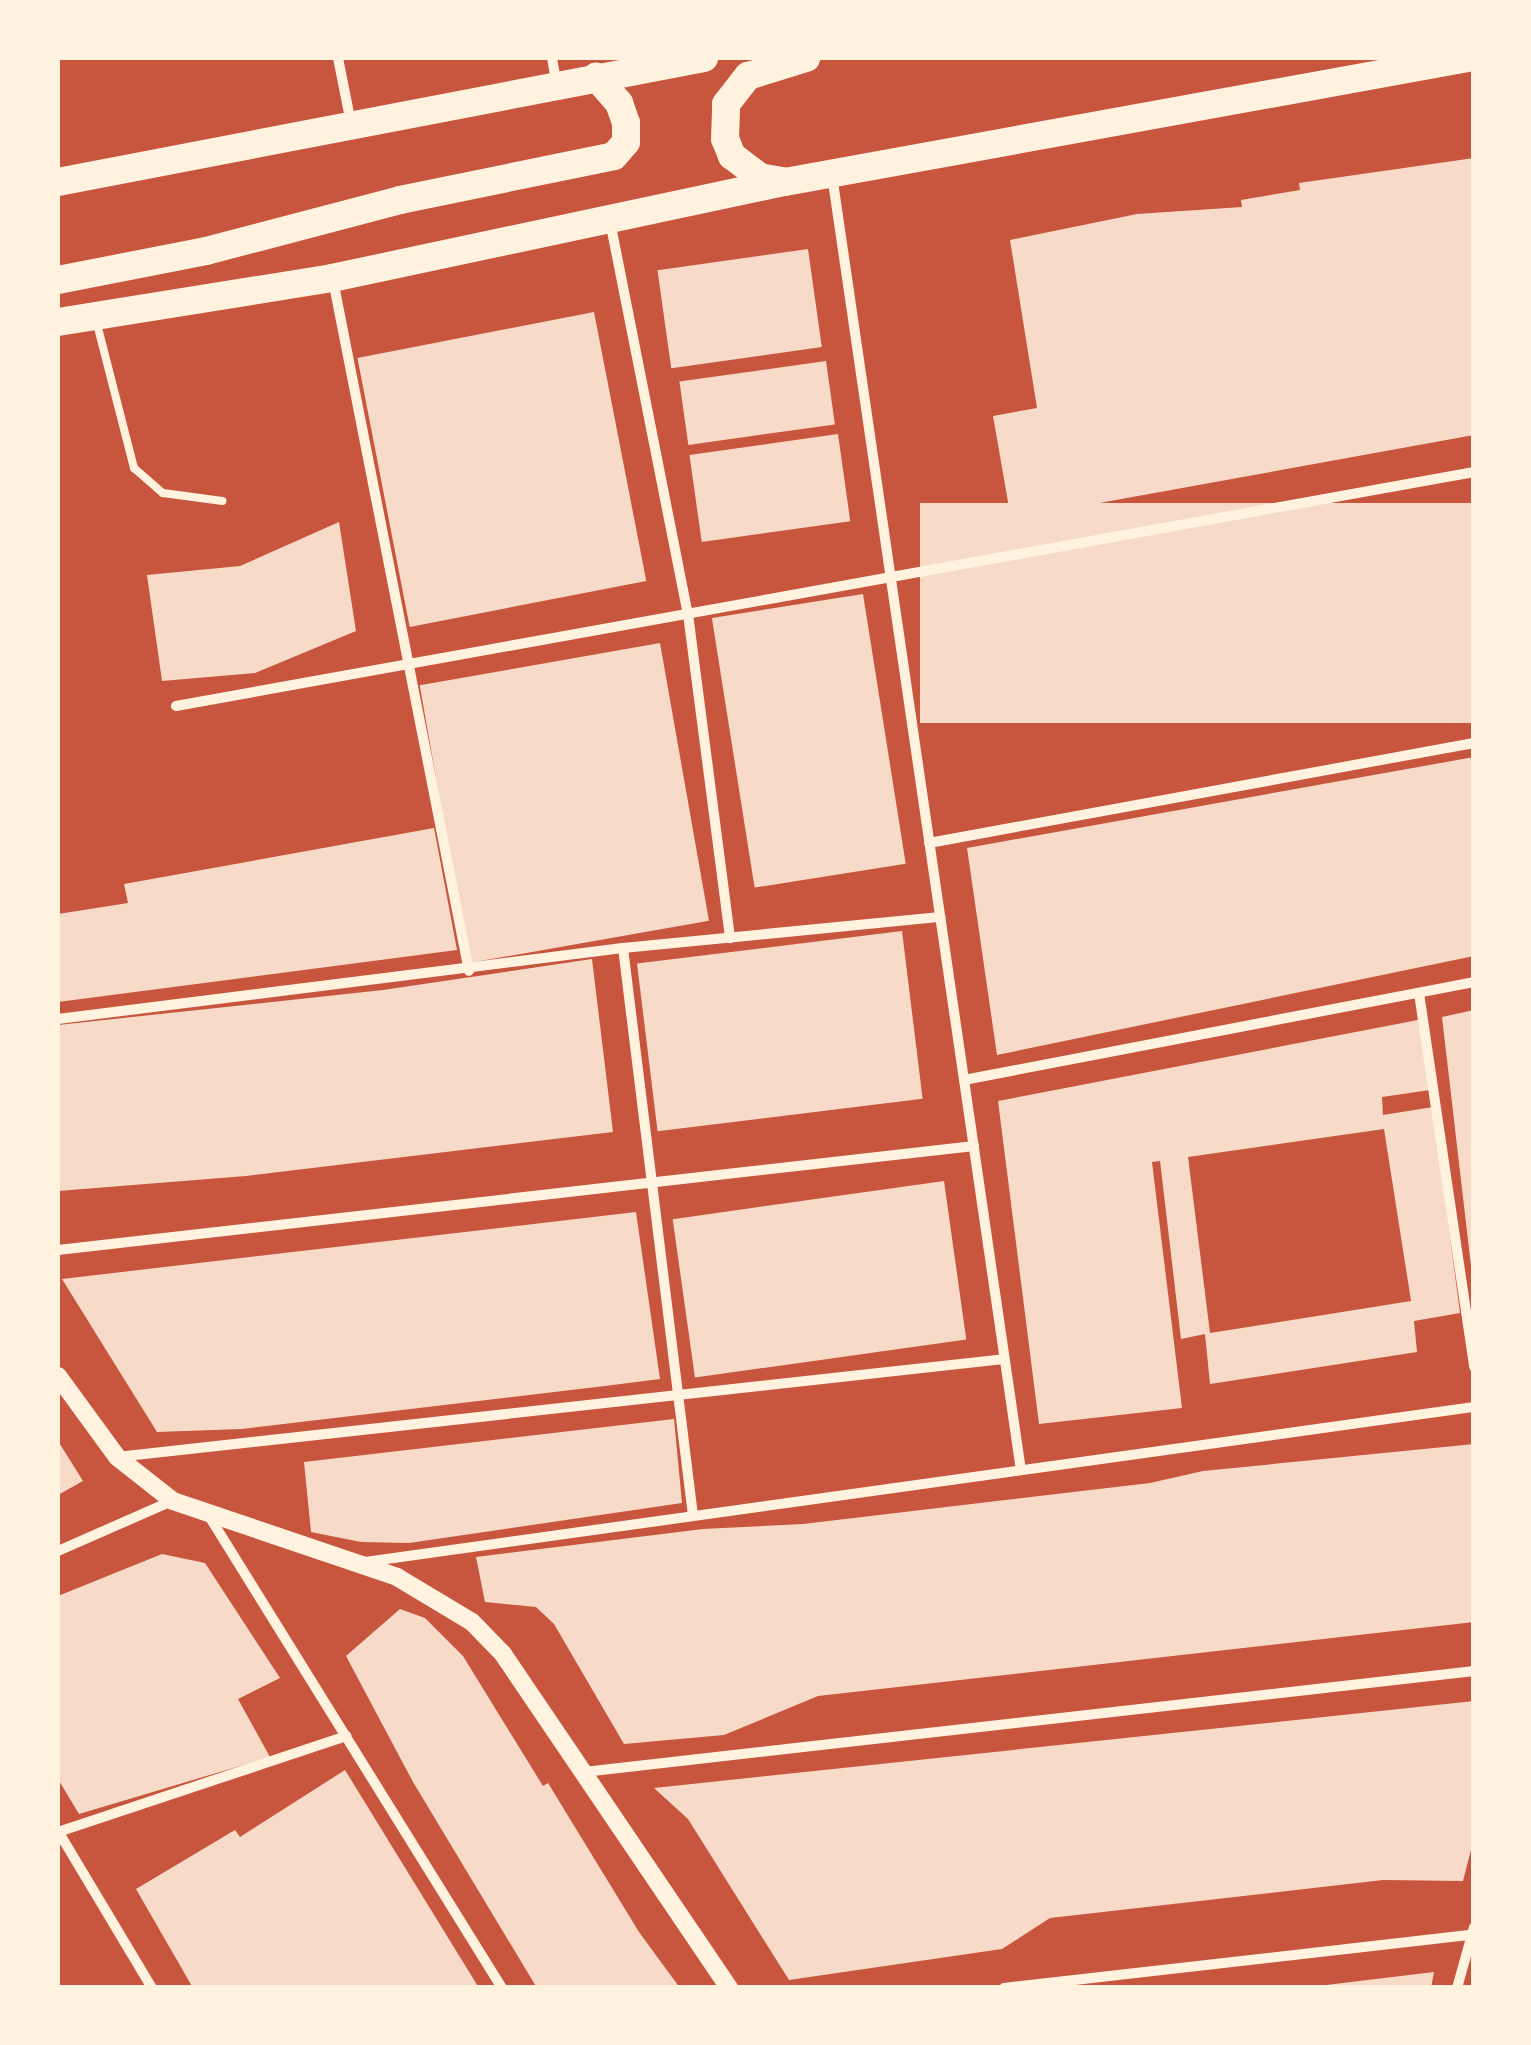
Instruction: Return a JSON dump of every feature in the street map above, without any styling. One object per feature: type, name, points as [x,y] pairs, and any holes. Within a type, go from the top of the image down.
[{"type":"highway","points":[[58,182],[704,58]]},
{"type":"highway","points":[[785,182],[760,177],[732,156],[724,140],[726,104],[748,76],[806,58]]},
{"type":"highway","points":[[58,322],[332,278],[785,182],[1468,58]]},
{"type":"highway","points":[[58,280],[206,251],[400,200],[614,156],[626,142],[626,123],[619,103],[596,77]]},
{"type":"street","points":[[338,58],[351,124]]},
{"type":"street","points":[[552,58],[557,86]]},
{"type":"street","points":[[832,173],[1020,1470]]},
{"type":"street","points":[[610,221],[688,614],[730,938]]},
{"type":"street","points":[[332,278],[469,971]]},
{"type":"street","points":[[176,706],[1474,472]]},
{"type":"street","points":[[929,843],[1474,743]]},
{"type":"street","points":[[58,1019],[469,971],[624,948],[940,917]]},
{"type":"street","points":[[624,948],[693,1516]]},
{"type":"street","points":[[964,1080],[1474,982]]},
{"type":"street","points":[[1419,993],[1474,1366]]},
{"type":"street","points":[[58,1250],[974,1146]]},
{"type":"street","points":[[117,1457],[1004,1359]]},
{"type":"street","points":[[58,1376],[117,1457],[173,1501],[424,1590],[472,1622],[504,1654],[729,1988]]},
{"type":"street","points":[[356,1563],[1474,1407]]},
{"type":"street","points":[[58,1551],[173,1501]]},
{"type":"street","points":[[208,1516],[502,1988]]},
{"type":"street","points":[[584,1772],[1474,1671]]},
{"type":"street","points":[[152,1988],[58,1831],[346,1736]]},
{"type":"street","points":[[1004,1988],[1472,1931],[1457,1988]]},
{"type":"lane","points":[[95,316],[134,468],[164,493],[222,500]]},
{"type":"building","points":[[1474,158],[1474,435],[1011,519],[993,416],[1037,408],[1010,240],[1137,214],[1242,207],[1241,200],[1300,190],[1299,183]]},
{"type":"building","points":[[808,249],[822,347],[671,368],[657,270]]},
{"type":"building","points":[[594,312],[646,581],[410,627],[357,358]]},
{"type":"building","points":[[826,361],[835,424],[688,445],[679,382]]},
{"type":"building","points":[[838,434],[850,521],[702,542],[689,455]]},
{"type":"building","points":[[920,503],[1474,503],[1474,723],[920,723]]},
{"type":"building","points":[[339,522],[356,631],[255,673],[162,681],[147,575],[240,566]]},
{"type":"building","points":[[863,594],[906,864],[755,888],[712,618]]},
{"type":"building","points":[[660,643],[709,921],[469,963],[420,685]]},
{"type":"building","points":[[1474,757],[1474,956],[997,1055],[967,848]]},
{"type":"building","points":[[434,828],[457,950],[58,1002],[58,914],[128,903],[124,884]]},
{"type":"building","points":[[902,931],[923,1099],[658,1131],[637,964]]},
{"type":"building","points":[[592,959],[613,1132],[246,1176],[58,1191],[58,1025],[383,990]]},
{"type":"building","points":[[1474,1010],[1474,1265],[1471,1266],[1442,1017]]},
{"type":"building","points":[[1423,1019],[1430,1090],[1382,1097],[1383,1115],[1433,1107],[1460,1313],[1414,1321],[1417,1352],[1210,1384],[1205,1334],[1181,1339],[1160,1161],[1152,1162],[1182,1408],[1039,1424],[998,1101]],"holes":[[[1384,1129],[1411,1301],[1210,1333],[1188,1157]]]},
{"type":"building","points":[[944,1181],[966,1339],[695,1378],[673,1219]]},
{"type":"building","points":[[636,1212],[660,1379],[242,1429],[157,1432],[62,1279]]},
{"type":"building","points":[[674,1419],[682,1503],[409,1543],[361,1542],[311,1532],[304,1462]]},
{"type":"building","points":[[58,1441],[83,1481],[58,1495]]},
{"type":"building","points":[[1474,1444],[1474,1622],[818,1696],[724,1735],[624,1744],[554,1624],[536,1607],[485,1602],[476,1557],[703,1529],[803,1524],[1150,1483],[1203,1471]]},
{"type":"building","points":[[162,1554],[205,1563],[280,1678],[238,1699],[270,1757],[79,1814],[58,1779],[58,1596]]},
{"type":"building","points":[[400,1609],[425,1618],[463,1656],[543,1786],[548,1783],[639,1932],[680,1988],[537,1988],[413,1782],[346,1656]]},
{"type":"building","points":[[1474,1701],[1474,1838],[1463,1881],[1383,1880],[1050,1918],[1002,1949],[789,1980],[688,1819],[654,1788]]},
{"type":"building","points":[[345,1770],[479,1988],[193,1988],[136,1889],[235,1830],[240,1837]]},
{"type":"building","points":[[1434,1972],[1431,1988],[1326,1988],[1326,1985]]}]
